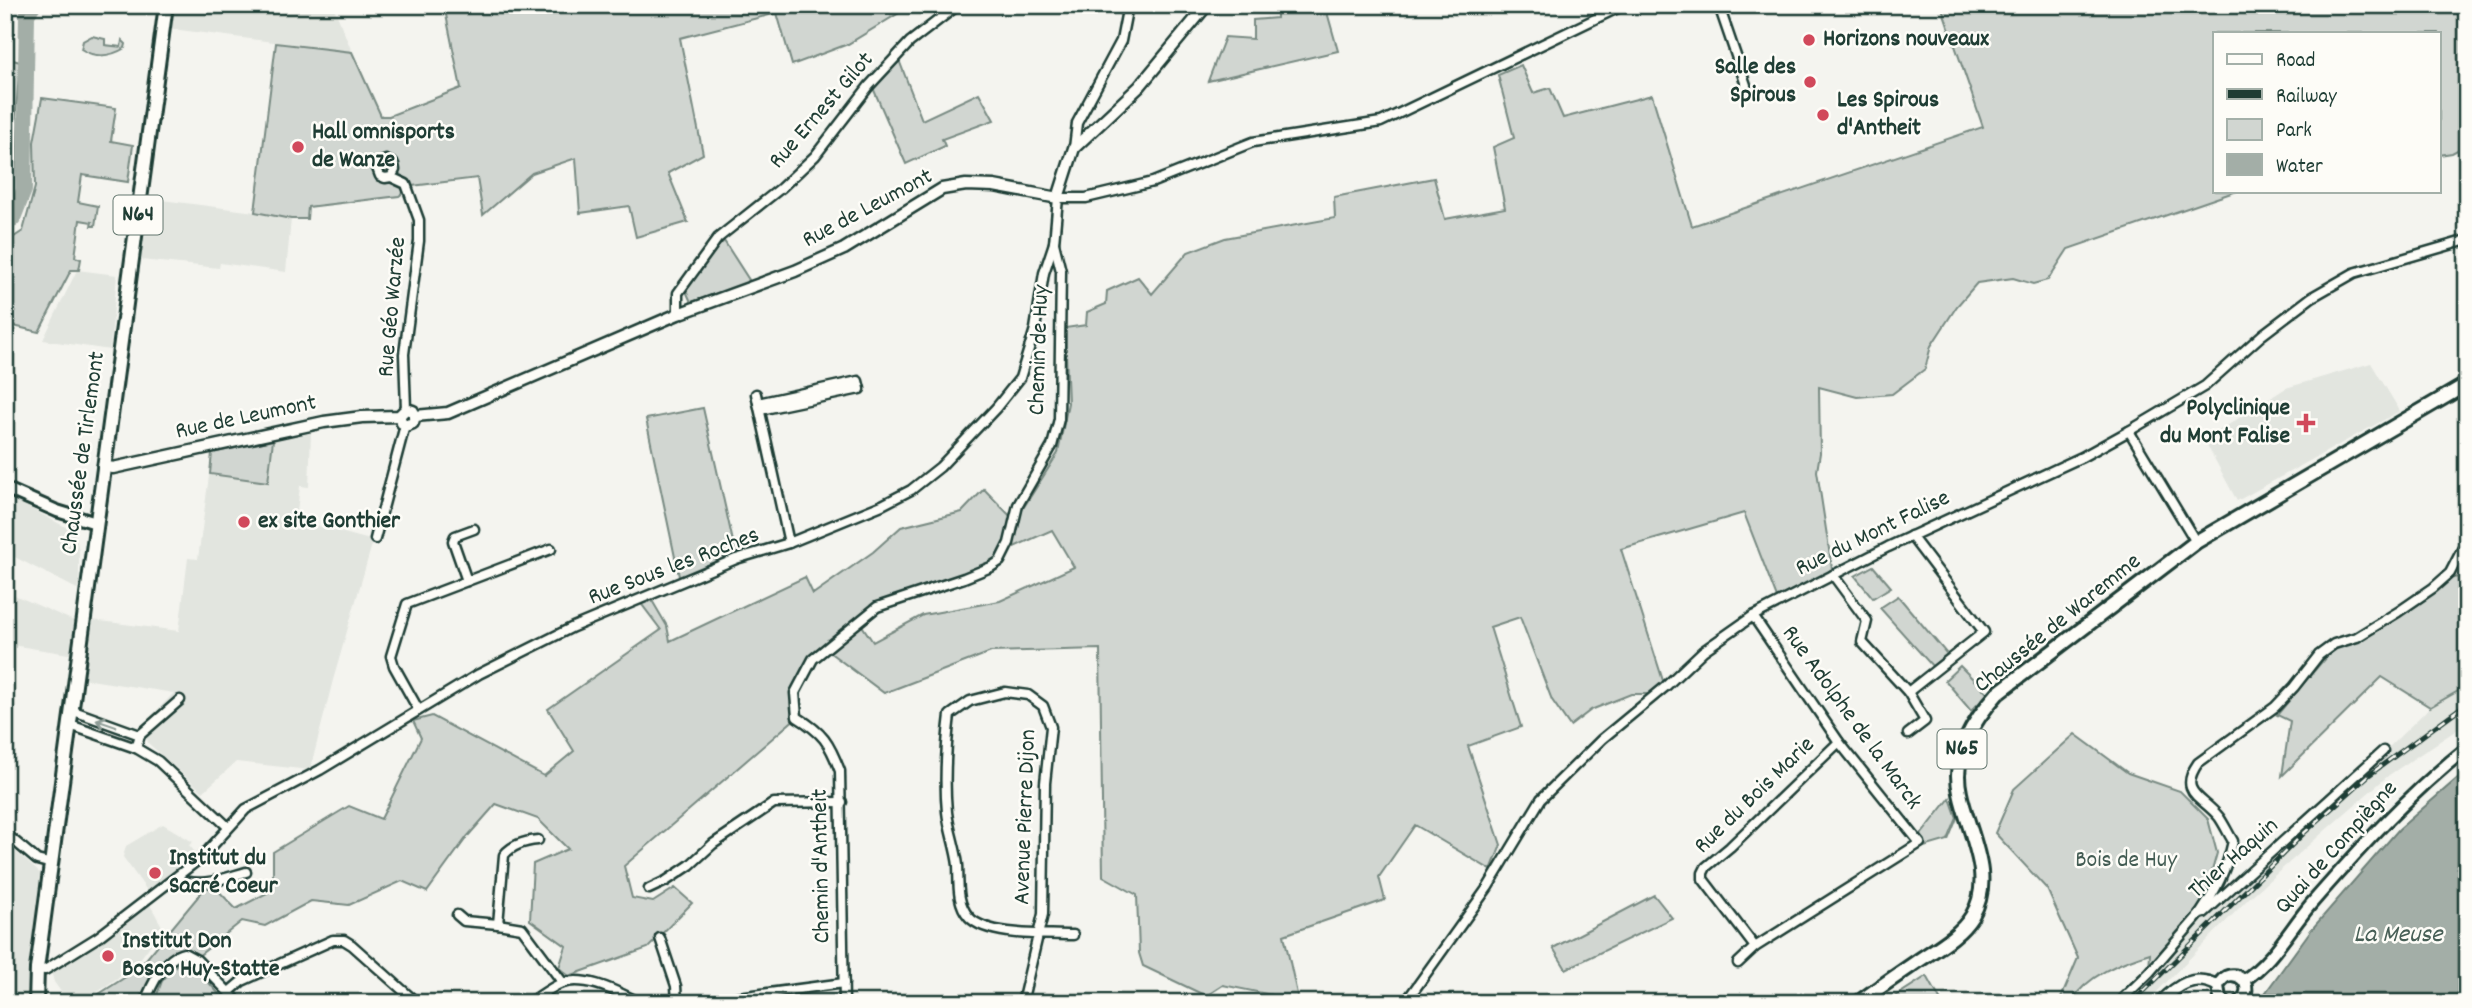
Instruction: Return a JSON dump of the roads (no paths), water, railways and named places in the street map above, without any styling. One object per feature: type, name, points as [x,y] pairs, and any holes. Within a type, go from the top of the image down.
[{"type":"main road","name":"Chaussée de Tirlemont","points":[[36,1003],[37,969],[166,5]]},
{"type":"main road","name":"Chaussée de Waremme","points":[[1858,1003],[1956,935],[1972,915],[1981,889],[1982,876],[1960,793],[1959,767],[1968,735],[1984,708],[1998,693],[2196,542],[2467,384]]},
{"type":"main road","points":[[5,488],[57,511],[96,523]]},
{"type":"main road","name":"Quai de Compiègne","points":[[2244,980],[2268,960],[2304,913],[2373,834],[2467,748]]},
{"type":"main road","points":[[2227,1003],[2220,998],[2218,986],[2226,976],[2239,976],[2244,980],[2247,993],[2238,1003]]},
{"type":"street","name":"Rue Ernest Gilot","points":[[678,314],[678,293],[718,238],[816,156],[869,86],[909,42],[958,5]]},
{"type":"street","points":[[1058,198],[1074,148],[1077,124],[1121,41],[1128,5]]},
{"type":"street","points":[[1074,148],[1139,88],[1206,5]]},
{"type":"street","name":"Rue de Leumont","points":[[103,467],[113,468],[324,422],[362,417],[403,417],[413,423],[415,416],[448,413],[678,314],[764,284],[844,249],[942,189],[967,185],[994,186],[1058,198],[1086,198],[1153,182],[1252,142],[1381,122],[1624,5]]},
{"type":"street","points":[[1722,5],[1720,9],[1746,85]]},
{"type":"street","name":"Rue Géo Warzée","points":[[391,177],[405,184],[419,220],[419,241],[404,354],[403,417]]},
{"type":"street","name":"Rue Sous les Roches","points":[[37,969],[45,970],[98,937],[202,857],[246,809],[320,770],[478,674],[573,627],[736,559],[835,526],[911,490],[940,467],[996,408],[1020,378],[1035,329],[1044,273],[1054,243],[1058,198]]},
{"type":"street","name":"Rue du Mont Falise","points":[[1405,1003],[1488,887],[1541,799],[1602,739],[1665,687],[1703,651],[1753,616],[1910,536],[2082,457],[2129,431],[2205,386],[2262,335],[2312,297],[2354,273],[2467,240]]},
{"type":"street","name":"Chemin de Huy","points":[[1012,532],[1018,505],[1052,446],[1059,419],[1061,271],[1054,243]]},
{"type":"street","points":[[858,381],[860,389],[758,402],[858,381]]},
{"type":"street","points":[[758,402],[789,543]]},
{"type":"street","points":[[375,539],[403,417]]},
{"type":"street","points":[[2129,431],[2196,542]]},
{"type":"street","points":[[467,582],[453,541],[455,536],[474,529]]},
{"type":"street","name":"Chemin d'Antheit","points":[[844,1003],[840,771],[832,751],[818,730],[797,717],[795,693],[813,659],[877,607],[991,567],[1000,561],[1012,532]]},
{"type":"street","points":[[1908,692],[1984,632],[1910,536]]},
{"type":"street","points":[[2200,914],[2228,866],[2233,841],[2218,815],[2201,802],[2191,788],[2189,780],[2198,763],[2275,707],[2319,655],[2334,644],[2357,637],[2433,588],[2450,573],[2467,540]]},
{"type":"street","points":[[418,709],[391,656],[407,604],[551,549]]},
{"type":"street","points":[[1833,575],[1867,621],[1861,642],[1908,692],[1925,721],[1908,734]]},
{"type":"street","name":"Rue Adolphe de la Marck","points":[[1753,616],[1839,742],[1920,843],[1755,947]]},
{"type":"street","name":"Avenue Pierre Dijon","points":[[1022,1003],[1039,934],[1043,914],[1045,783],[1051,727],[1043,706],[1028,695],[1005,692],[970,701],[950,715],[946,746],[947,813],[958,864],[958,897],[970,918],[999,932],[1039,934]]},
{"type":"street","points":[[135,748],[140,735],[180,700]]},
{"type":"street","points":[[71,710],[140,735]]},
{"type":"street","points":[[70,725],[135,748],[159,761],[228,827]]},
{"type":"street","name":"Rue du Bois Marie","points":[[1755,947],[1703,878],[1703,873],[1706,867],[1839,742]]},
{"type":"street","name":"Thier Haquin","points":[[2118,1003],[2149,973],[2200,914],[2249,874],[2383,751]]},
{"type":"street","points":[[649,889],[666,881],[713,844],[774,803],[842,802]]},
{"type":"street","points":[[5,834],[37,860],[51,863]]},
{"type":"street","points":[[498,924],[504,855],[525,841],[538,840]]},
{"type":"street","points":[[175,878],[197,884],[246,872]]},
{"type":"street","points":[[457,915],[464,921],[522,928],[563,983]]},
{"type":"street","points":[[1039,934],[1073,935]]},
{"type":"street","points":[[660,938],[676,986],[677,1003]]},
{"type":"street","points":[[229,992],[242,981],[333,940],[344,940],[417,1003]]},
{"type":"street","points":[[1738,963],[1755,947]]},
{"type":"street","points":[[145,1003],[155,981],[166,966],[181,953],[192,957],[239,1003]]},
{"type":"street","points":[[2160,1003],[2183,982],[2202,980],[2218,986]]},
{"type":"street","points":[[529,1003],[563,983],[580,982],[602,986],[641,1003]]},
{"type":"street","points":[[693,1003],[844,983]]},
{"type":"water","name":"La Meuse","points":[[2467,770],[2467,999],[2463,1003],[2258,1003],[2311,930],[2399,829]]},
{"type":"waterway","points":[[5,226],[13,218],[24,190],[27,15],[33,5]]},
{"type":"railway","points":[[2132,1003],[2304,833],[2369,775],[2467,703]]},
{"type":"place","name":"Horizons nouveaux","points":[[1809,40]]},
{"type":"place","name":"Salle des Spirous","points":[[1810,82]]},
{"type":"place","name":"Les Spirous d'Antheit","points":[[1823,115]]},
{"type":"place","name":"Hall omnisports de Wanze","points":[[298,147]]},
{"type":"place","name":"Polyclinique du Mont Falise","points":[[2306,423]]},
{"type":"place","name":"ex site Gonthier","points":[[244,522]]},
{"type":"place","name":"Institut du Sacré Coeur","points":[[155,873]]},
{"type":"place","name":"Institut Don Bosco Huy-Statte","points":[[108,956]]},
{"type":"park label","name":"Bois de Huy","points":[[2126,861]]}]
